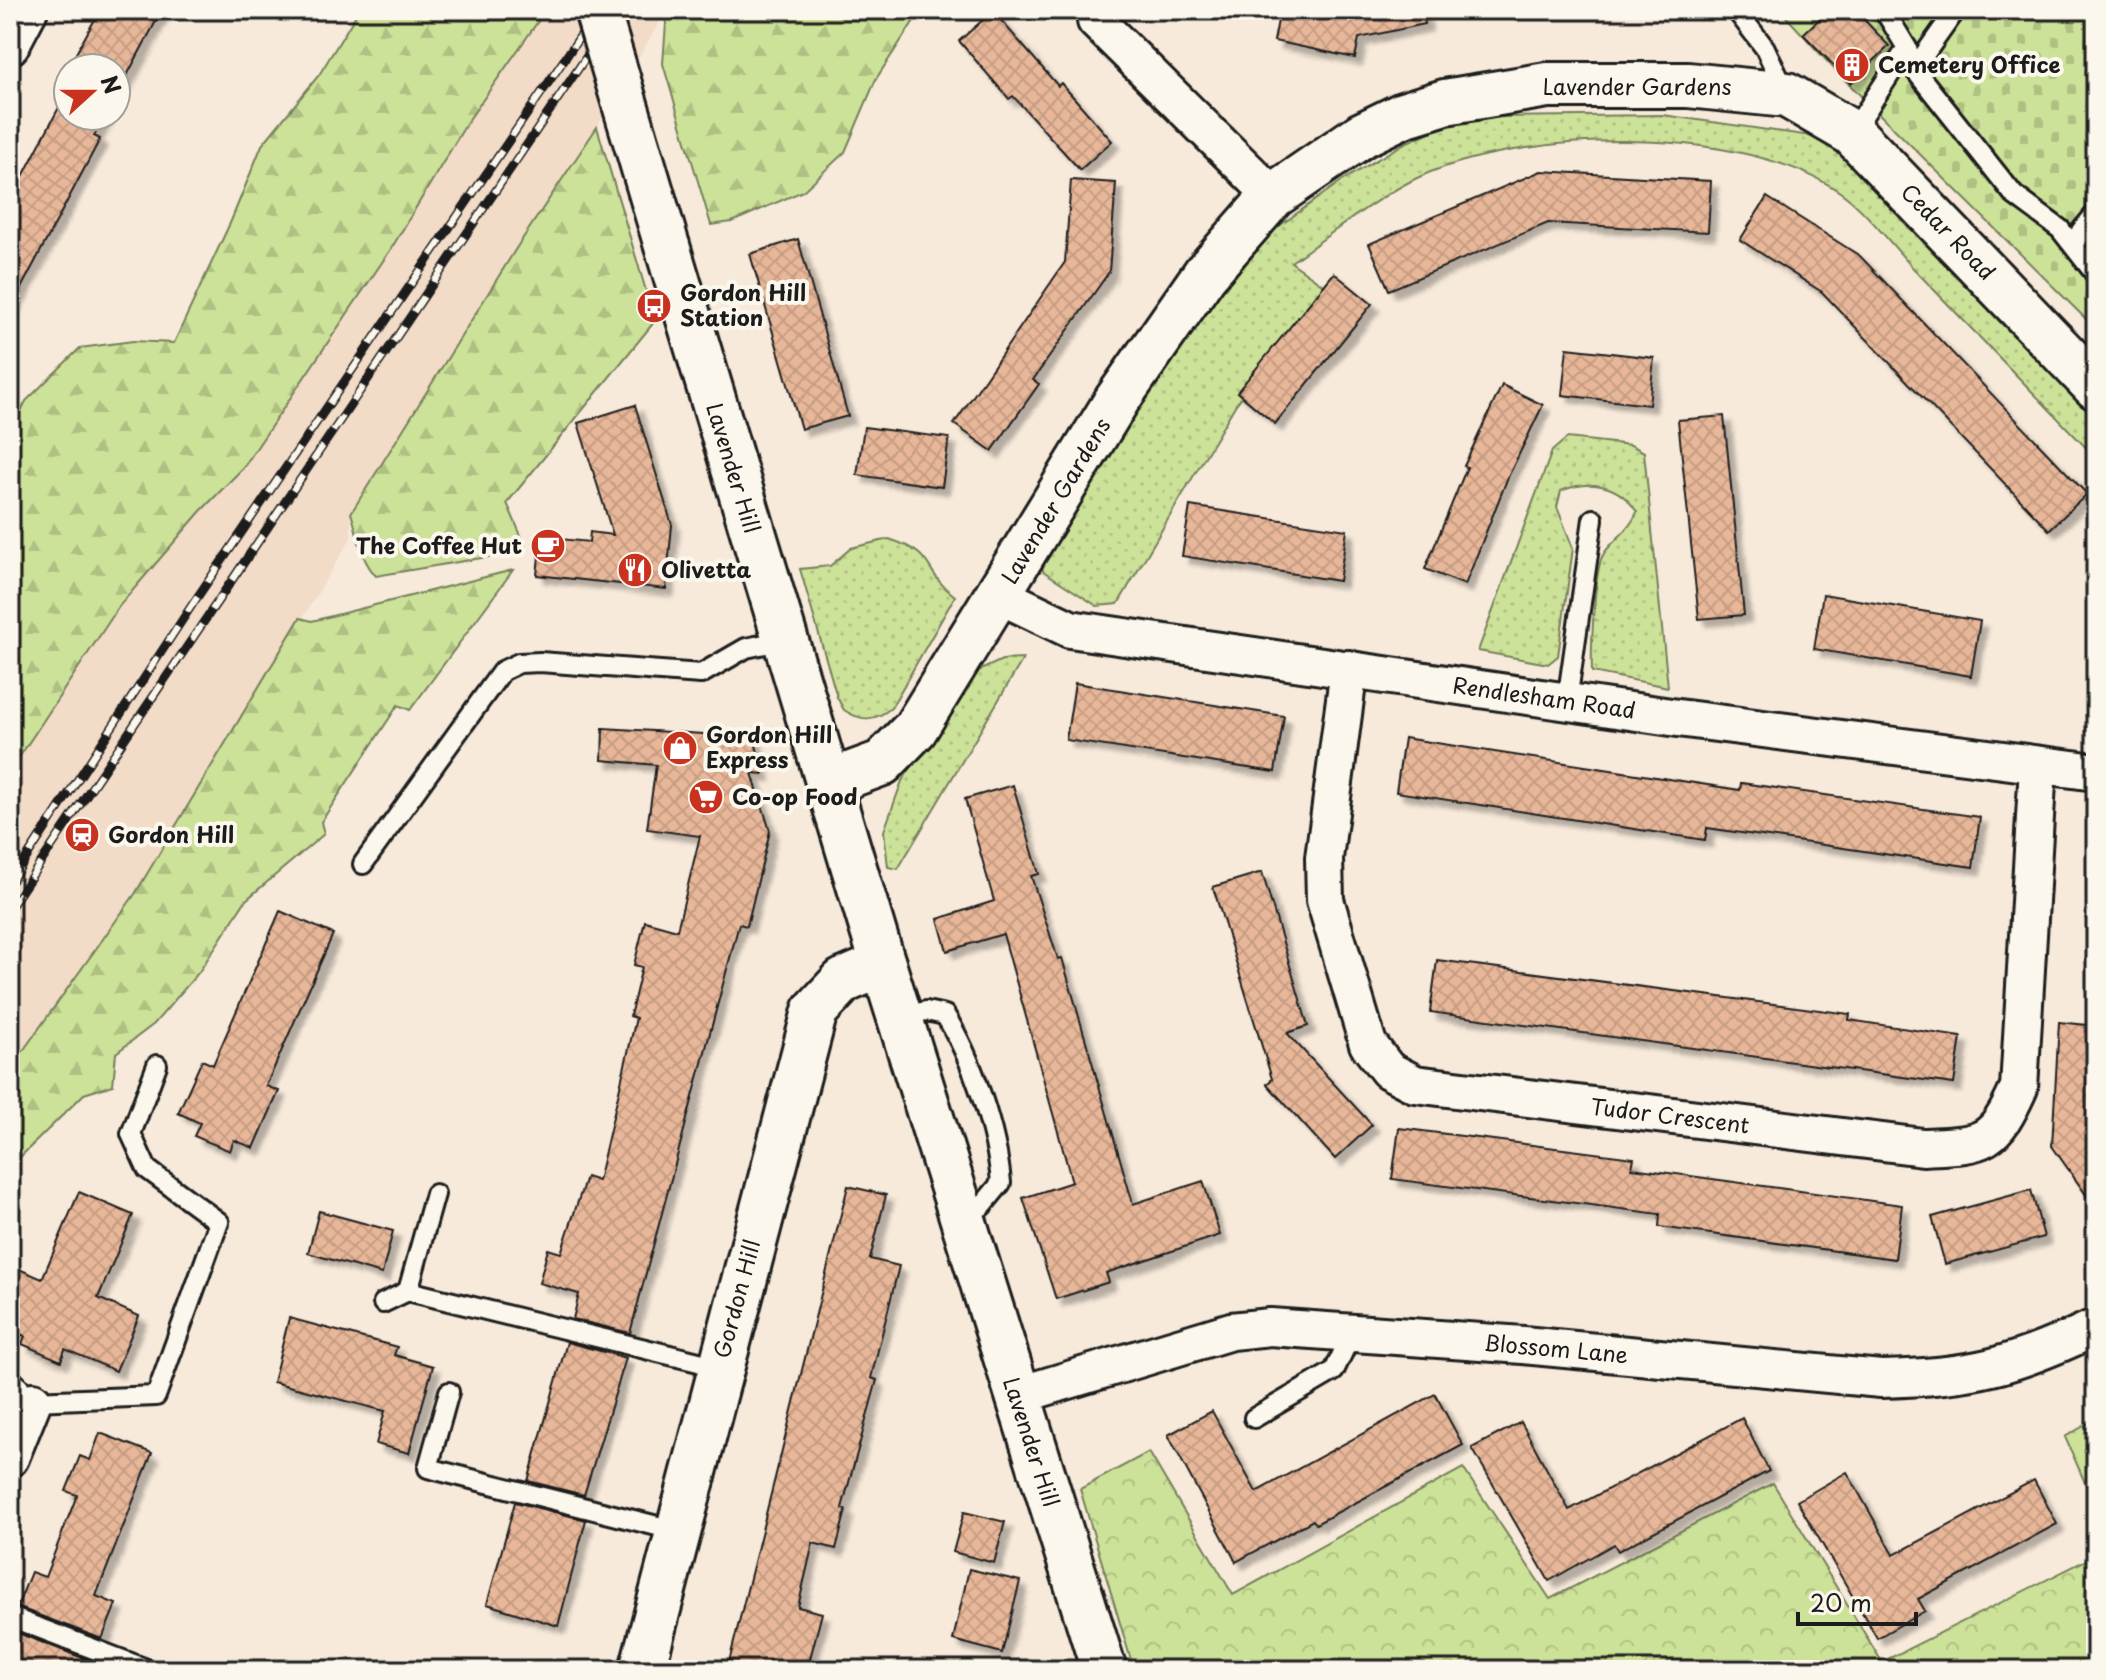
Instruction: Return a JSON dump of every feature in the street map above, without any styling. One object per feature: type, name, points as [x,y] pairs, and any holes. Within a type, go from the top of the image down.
[{"type":"street","points":[[10,46],[29,10]]},
{"type":"street","name":"Lavender Hill","points":[[597,10],[784,640],[1016,1396],[1104,1670]]},
{"type":"street","points":[[1096,21],[1273,196]]},
{"type":"street","name":"Lavender Gardens","points":[[828,783],[882,763],[915,729],[1117,400],[1205,274],[1273,196],[1362,135],[1403,115],[1457,99],[1547,85],[1688,85],[1787,95]]},
{"type":"street","name":"Cedar Road","points":[[1787,95],[1852,133],[2096,387]]},
{"type":"street","name":"Rendlesham Road","points":[[999,595],[1070,629],[1567,701],[2096,772]]},
{"type":"street","name":"Tudor Crescent","points":[[1349,669],[1324,858],[1325,900],[1368,1044],[1388,1070],[1415,1084],[1923,1147],[1977,1144],[2003,1124],[2019,1088],[2038,766]]},
{"type":"street","name":"Gordon Hill","points":[[642,1670],[719,1367],[815,1011],[843,981],[883,964]]},
{"type":"street","name":"Blossom Lane","points":[[1016,1396],[1231,1331],[1270,1327],[1353,1331],[1881,1379],[1936,1378],[1989,1371],[2032,1357],[2096,1327]]},
{"type":"street","points":[[10,1458],[22,1390]]},
{"type":"lane","points":[[1736,10],[1765,48],[1787,95]]},
{"type":"lane","points":[[1884,10],[1907,48],[1914,69],[2014,195],[2060,229],[2096,275]]},
{"type":"lane","points":[[1914,69],[1956,10]]},
{"type":"lane","points":[[1852,133],[1907,48]]},
{"type":"lane","points":[[2076,247],[2081,231],[2096,213]]},
{"type":"lane","points":[[1567,701],[1593,519]]},
{"type":"lane","points":[[363,864],[502,671],[519,663],[540,662],[701,674],[746,648],[784,640]]},
{"type":"lane","points":[[22,1390],[156,1396],[219,1222],[147,1169],[131,1134],[157,1065]]},
{"type":"lane","points":[[408,1291],[435,1194]]},
{"type":"lane","points":[[383,1303],[408,1291],[719,1367]]},
{"type":"lane","points":[[1254,1418],[1334,1371],[1353,1331]]},
{"type":"lane","points":[[449,1392],[428,1468],[677,1531]]},
{"type":"lane","points":[[10,1617],[149,1670]]},
{"type":"shaded area","points":[[546,10],[667,10],[597,127],[517,247],[351,513],[351,538],[135,894],[10,1069],[10,771],[120,605],[200,512],[243,468],[391,249],[468,121]]},
{"type":"green space","points":[[359,10],[546,10],[468,121],[391,249],[243,468],[200,512],[120,605],[10,771],[10,433],[26,401],[80,348],[133,341],[174,343],[231,221],[262,145],[319,75]]},
{"type":"green space","points":[[667,10],[921,10],[876,79],[845,152],[803,191],[732,222],[711,225],[663,64]]},
{"type":"green space","points":[[1780,10],[2096,10],[2096,329],[1839,74]]},
{"type":"green space","points":[[1663,115],[1825,138],[1867,175],[2096,420],[2096,458],[1840,192],[1799,170],[1749,155],[1695,145],[1637,141],[1579,142],[1523,148],[1428,173],[1375,202],[1291,262],[1329,289],[1236,404],[1118,604],[1097,606],[1043,571],[1041,555],[1204,312],[1271,232],[1343,180],[1405,143],[1444,126],[1498,117]]},
{"type":"green space","points":[[597,127],[655,321],[507,503],[525,545],[511,553],[376,576],[363,554],[351,513],[517,247]]},
{"type":"green space","points":[[1567,438],[1631,445],[1644,452],[1668,687],[1592,672],[1599,567],[1605,552],[1629,526],[1637,512],[1622,495],[1604,486],[1583,485],[1561,491],[1557,507],[1573,548],[1558,656],[1548,664],[1478,651],[1552,451]]},
{"type":"green space","points":[[889,539],[923,557],[937,579],[955,596],[891,708],[874,718],[863,718],[844,710],[837,697],[800,569],[830,566],[851,548]]},
{"type":"green space","points":[[513,570],[410,710],[398,705],[321,822],[324,834],[246,900],[199,972],[154,1024],[116,1053],[113,1085],[84,1094],[10,1167],[10,1069],[135,894],[300,618],[312,621]]},
{"type":"green space","points":[[1023,659],[898,869],[888,867],[884,831],[902,781],[976,672],[1002,660]]},
{"type":"green space","points":[[2096,1419],[2096,1508],[2065,1437]]},
{"type":"green space","points":[[1149,1452],[1233,1595],[1463,1468],[1550,1599],[1773,1483],[1882,1662],[2096,1555],[2096,1670],[1134,1670],[1080,1489]]},
{"type":"building","points":[[100,10],[162,10],[132,66],[132,52],[77,52]]},
{"type":"building","points":[[1280,10],[1423,10],[1425,24],[1359,38],[1355,58],[1274,41]]},
{"type":"building","name":"Cemetery Office","points":[[1829,10],[1855,10],[1889,46],[1851,83],[1803,34]]},
{"type":"building","points":[[993,11],[1058,86],[1061,83],[1112,141],[1080,170],[1013,96],[1009,99],[959,41]]},
{"type":"building","points":[[52,121],[52,132],[96,132],[94,136],[100,139],[10,309],[10,201]]},
{"type":"building","points":[[1541,171],[1711,181],[1708,232],[1548,223],[1389,290],[1369,244]]},
{"type":"building","points":[[1071,180],[1116,183],[1109,272],[1033,380],[1039,384],[992,451],[954,424],[1065,262]]},
{"type":"building","points":[[1767,197],[1860,256],[2087,494],[2049,530],[1822,292],[1740,240]]},
{"type":"building","points":[[798,239],[848,416],[801,429],[750,254]]},
{"type":"building","points":[[1334,273],[1372,304],[1275,424],[1237,392]]},
{"type":"building","points":[[1567,348],[1654,358],[1649,405],[1562,395]]},
{"type":"building","points":[[1502,385],[1543,405],[1508,477],[1465,585],[1425,569],[1467,467],[1464,466]]},
{"type":"building","points":[[635,405],[672,525],[666,589],[537,575],[541,537],[589,542],[590,532],[613,535],[578,423]]},
{"type":"building","points":[[1724,416],[1744,615],[1699,619],[1678,420]]},
{"type":"building","points":[[864,427],[949,438],[942,487],[857,475]]},
{"type":"building","points":[[1190,506],[1347,530],[1339,581],[1182,556]]},
{"type":"building","points":[[1823,594],[1980,621],[1971,676],[1814,649]]},
{"type":"building","points":[[1075,683],[1284,716],[1275,772],[1066,740]]},
{"type":"building","points":[[603,728],[754,737],[763,774],[752,773],[770,831],[747,926],[739,924],[630,1333],[573,1319],[579,1294],[539,1283],[548,1249],[561,1253],[586,1177],[598,1181],[636,1018],[630,1016],[642,967],[634,965],[645,921],[677,930],[700,836],[647,829],[656,765],[602,760]]},
{"type":"building","points":[[1404,738],[1740,790],[1741,783],[1980,817],[1973,867],[1707,828],[1705,840],[1396,792]]},
{"type":"building","points":[[1013,785],[1039,874],[1031,876],[1058,959],[1062,958],[1133,1204],[1203,1181],[1220,1235],[1106,1273],[1109,1282],[1056,1299],[1023,1198],[1072,1182],[1003,934],[947,951],[938,919],[994,901],[965,799]]},
{"type":"building","points":[[1262,872],[1308,1026],[1287,1033],[1372,1125],[1335,1159],[1267,1084],[1272,1079],[1213,887]]},
{"type":"building","points":[[280,911],[333,934],[266,1086],[279,1091],[254,1148],[234,1140],[230,1151],[194,1136],[200,1123],[178,1113],[202,1060],[213,1065]]},
{"type":"building","points":[[1437,960],[1850,1014],[1849,1020],[1961,1037],[1954,1084],[1430,1012]]},
{"type":"building","points":[[2059,1022],[2096,1026],[2096,1209],[2052,1146]]},
{"type":"building","points":[[1399,1128],[1634,1158],[1632,1168],[1902,1205],[1895,1259],[1659,1227],[1660,1214],[1392,1179]]},
{"type":"building","points":[[848,1186],[886,1195],[870,1259],[899,1266],[871,1378],[877,1380],[842,1508],[846,1510],[836,1549],[813,1543],[798,1607],[822,1613],[807,1670],[727,1670]]},
{"type":"building","points":[[2031,1190],[2044,1237],[1945,1264],[1932,1217]]},
{"type":"building","points":[[79,1192],[133,1215],[98,1298],[139,1316],[116,1371],[65,1349],[61,1361],[22,1344],[25,1336],[10,1330],[10,1265],[42,1279]]},
{"type":"building","points":[[319,1211],[393,1231],[382,1274],[308,1253]]},
{"type":"building","points":[[289,1318],[397,1347],[394,1355],[433,1366],[409,1453],[376,1444],[385,1411],[273,1382]]},
{"type":"building","points":[[567,1342],[626,1358],[584,1495],[528,1481]]},
{"type":"building","points":[[1435,1394],[1463,1445],[1316,1524],[1313,1520],[1236,1562],[1168,1435],[1212,1411],[1256,1492]]},
{"type":"building","points":[[1742,1418],[1769,1471],[1618,1551],[1614,1544],[1549,1581],[1472,1448],[1521,1422],[1569,1510]]},
{"type":"building","points":[[100,1433],[152,1453],[96,1596],[116,1604],[102,1639],[17,1607],[31,1572],[45,1577],[77,1495],[66,1491],[80,1456],[90,1460]]},
{"type":"building","points":[[1847,1472],[1894,1555],[2034,1480],[2057,1524],[1918,1599],[1925,1611],[1877,1638],[1797,1501]]},
{"type":"building","points":[[515,1502],[586,1520],[558,1626],[487,1604]]},
{"type":"building","points":[[964,1512],[1005,1522],[994,1563],[953,1552]]},
{"type":"building","points":[[969,1569],[1020,1581],[1002,1653],[953,1640]]},
{"type":"building","points":[[10,1630],[93,1662],[90,1670],[10,1670]]},
{"type":"railway","points":[[10,883],[194,602],[598,10]]},
{"type":"railway","points":[[10,908],[618,10]]},
{"type":"place","name":"Cemetery Office","points":[[1852,65]]},
{"type":"place","name":"Gordon Hill Station","points":[[654,306]]},
{"type":"place","name":"The Coffee Hut","points":[[548,546]]},
{"type":"place","name":"Olivetta","points":[[635,570]]},
{"type":"place","name":"Gordon Hill Express","points":[[680,748]]},
{"type":"place","name":"Co-op Food","points":[[706,797]]},
{"type":"place","name":"Gordon Hill","points":[[82,835]]}]
